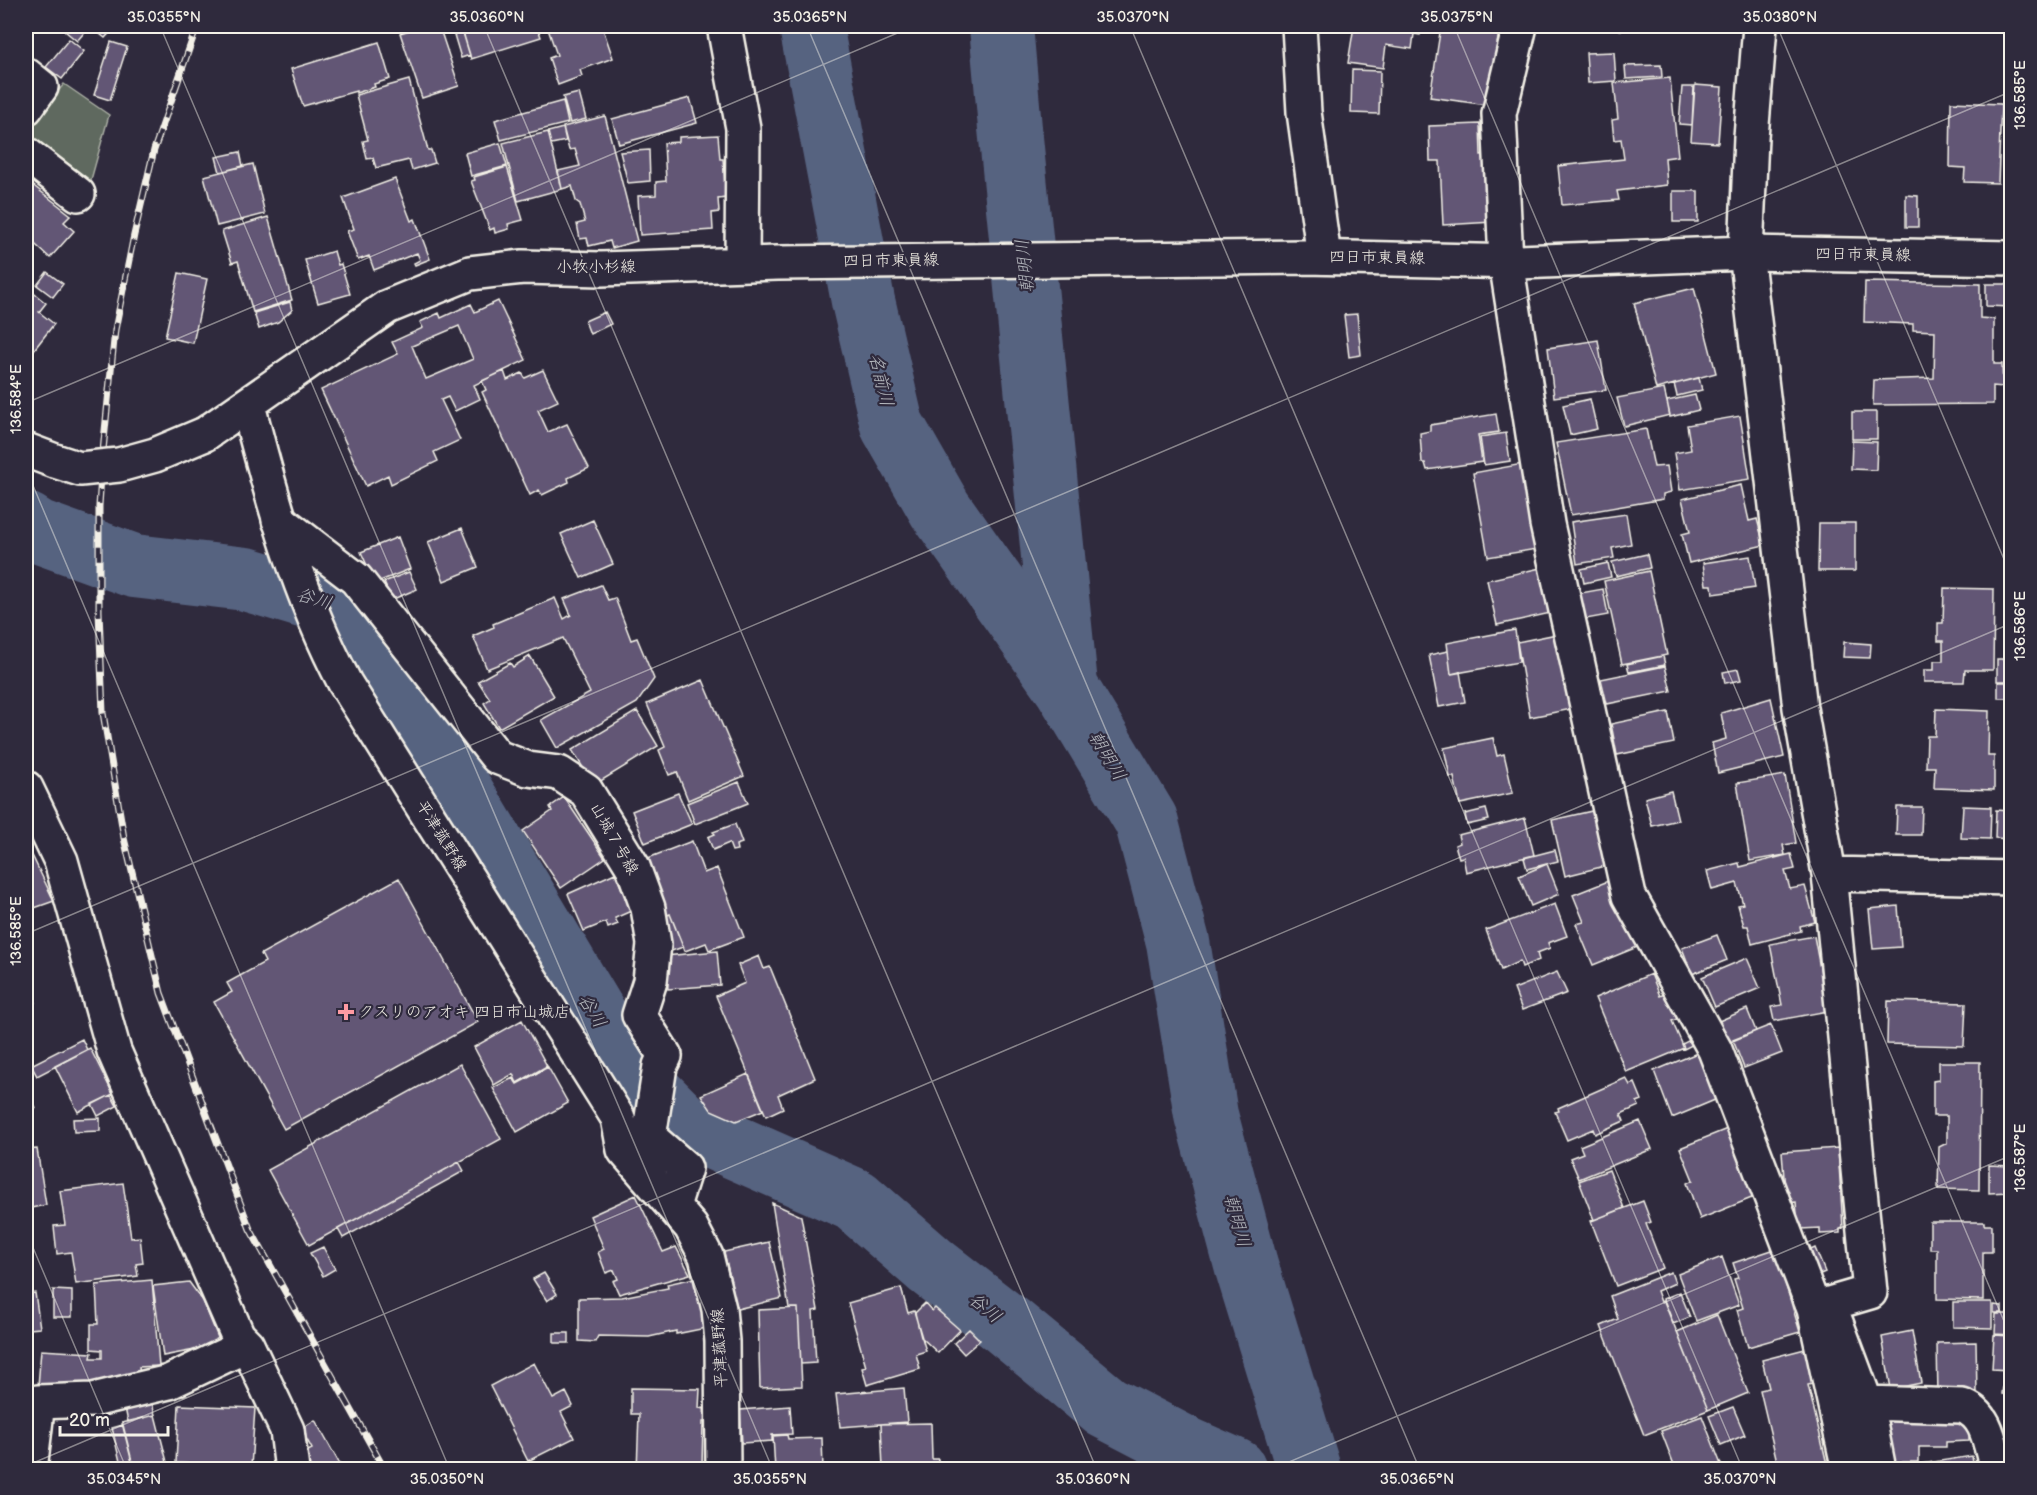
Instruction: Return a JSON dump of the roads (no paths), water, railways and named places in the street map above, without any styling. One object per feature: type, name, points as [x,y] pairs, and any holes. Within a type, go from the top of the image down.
[{"type":"street","points":[[724,26],[743,128],[742,264]]},
{"type":"street","points":[[1299,26],[1315,257]]},
{"type":"street","points":[[1520,26],[1499,114],[1506,261],[1548,524],[1629,896],[1715,1050],[1822,1306],[1866,1403],[1879,1470]]},
{"type":"street","points":[[1760,26],[1751,137],[1746,253],[1800,708],[1829,874],[1870,1292],[1822,1306]]},
{"type":"street","points":[[26,75],[40,87],[26,108]]},
{"type":"street","points":[[26,154],[78,194]]},
{"type":"street","name":"四日市東員線","points":[[742,264],[1315,257],[1506,261],[1746,253],[2012,258]]},
{"type":"street","name":"小牧小杉線","points":[[248,405],[387,307],[470,273],[523,267],[601,269],[742,264]]},
{"type":"street","points":[[40,456],[80,469],[119,465],[155,455],[205,434],[248,405]]},
{"type":"street","name":"平津菰野線","points":[[248,405],[279,520],[326,648],[345,683],[618,1118],[624,1150],[691,1227],[706,1256],[719,1309],[722,1341],[723,1470]]},
{"type":"street","name":"山城７号線","points":[[279,520],[356,579],[497,757],[528,770],[559,773],[586,790],[633,867],[648,909],[654,944],[650,981],[639,1015],[665,1056],[660,1066],[649,1137],[685,1168],[673,1206]]},
{"type":"street","points":[[26,788],[61,861],[114,1051],[238,1336],[247,1345],[287,1431],[292,1470]]},
{"type":"street","points":[[1829,874],[2012,878]]},
{"type":"street","points":[[1822,1306],[1849,1470]]},
{"type":"street","points":[[30,1470],[32,1401],[93,1400],[169,1382],[247,1345]]},
{"type":"street","points":[[1866,1403],[1962,1406],[1973,1409],[1986,1426],[1996,1470]]},
{"type":"waterway","name":"朝明川","points":[[811,26],[863,301],[892,425],[940,509],[1066,687],[1146,820],[1178,942],[1206,1115],[1246,1265],[1309,1470]]},
{"type":"waterway","name":"朝明川","points":[[1001,26],[1066,685]]},
{"type":"waterway","name":"谷川","points":[[26,524],[37,531],[134,566],[246,579],[343,608],[422,726],[627,1069],[682,1124],[855,1200],[932,1267],[1106,1407],[1185,1448],[1235,1470]]},
{"type":"railway","points":[[197,26],[154,150],[115,330],[99,506],[99,611],[103,713],[124,838],[161,993],[250,1229],[385,1470]]},
{"type":"place","name":"クスリのアオキ 四日市山城店","points":[[346,1012]]},
{"type":"water label","name":"名前川","points":[[881,380]]}]
